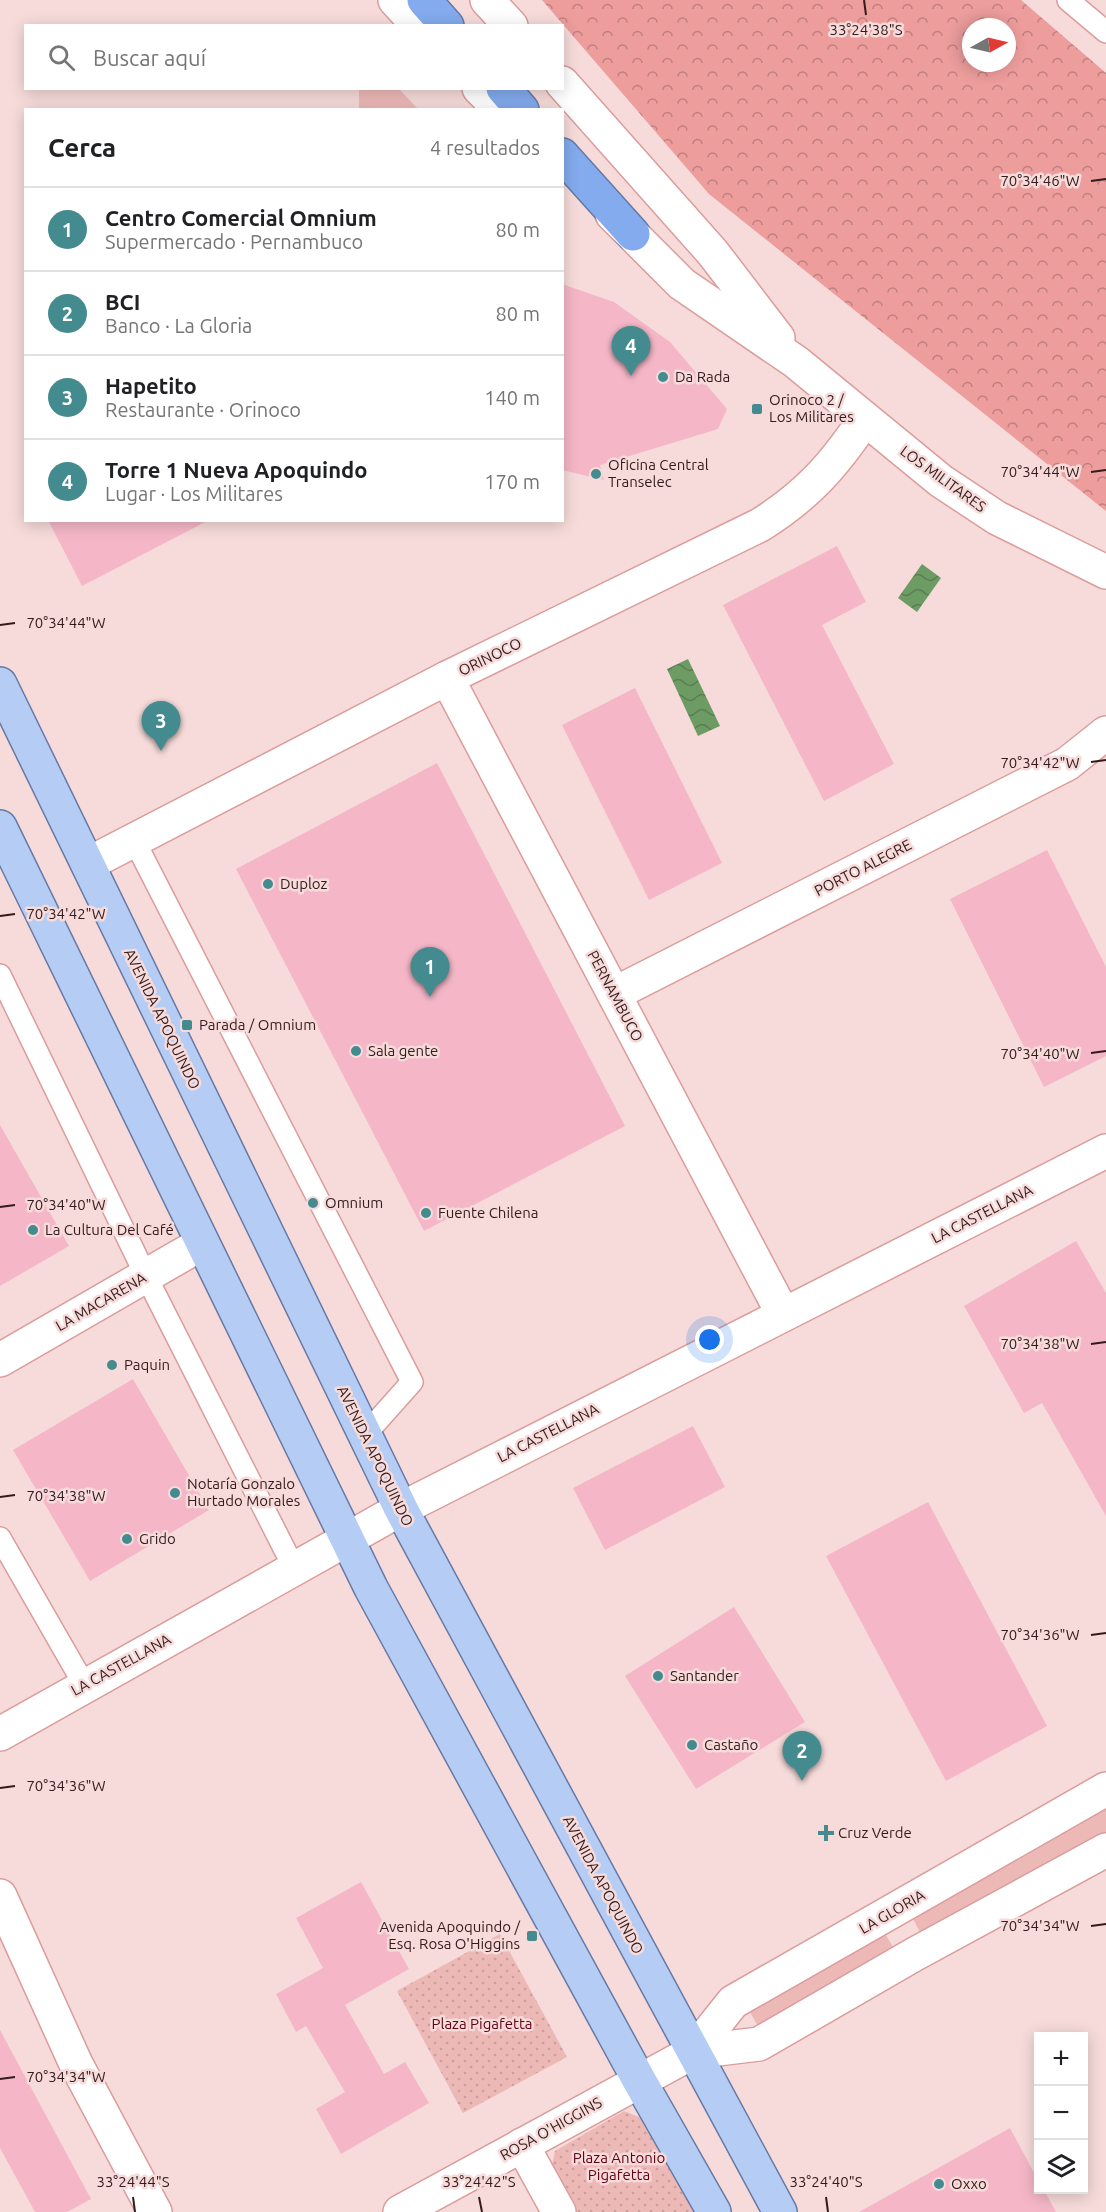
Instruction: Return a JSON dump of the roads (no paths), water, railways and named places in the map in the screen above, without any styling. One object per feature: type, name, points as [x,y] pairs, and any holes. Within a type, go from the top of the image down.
[{"type":"highway","points":[[424,0],[445,24]]},
{"type":"highway","points":[[505,90],[520,108]]},
{"type":"highway","points":[[564,157],[633,234]]},
{"type":"main road","name":"AVENIDA APOQUINDO","points":[[0,684],[401,1509],[780,2212]]},
{"type":"main road","points":[[0,827],[346,1539],[639,2080],[714,2212]]},
{"type":"street","points":[[395,0],[417,24]]},
{"type":"street","points":[[487,0],[509,24]]},
{"type":"street","name":"LOS MILITARES","points":[[564,85],[713,253],[796,362]]},
{"type":"street","points":[[481,90],[499,108]]},
{"type":"street","name":"LOS MILITARES","points":[[564,169],[682,284],[796,362],[941,481],[997,518],[1106,572]]},
{"type":"street","name":"ORINOCO","points":[[88,864],[447,678],[760,525],[789,507],[815,485],[838,459],[865,419]]},
{"type":"street","name":"PERNAMBUCO","points":[[447,678],[783,1314]]},
{"type":"street","name":"PORTO ALEGRE","points":[[614,994],[1060,768],[1106,733]]},
{"type":"street","name":"LA CASTELLANA","points":[[0,1734],[401,1509],[1106,1151]]},
{"type":"street","name":"LA MACARENA","points":[[0,1360],[201,1244]]},
{"type":"street","name":"LA GLORIA","points":[[693,2052],[733,2002],[1106,1790]]},
{"type":"street","name":"LA GLORIA","points":[[639,2080],[693,2052],[759,2044],[915,1954],[1106,1850]]},
{"type":"street","points":[[0,1896],[76,2064],[155,2212]]},
{"type":"street","points":[[894,1912],[892,1925],[895,1937],[902,1948],[915,1954]]},
{"type":"street","name":"ROSA O'HIGGINS","points":[[400,2212],[639,2080]]},
{"type":"street","points":[[522,2145],[559,2212]]},
{"type":"lane","points":[[1068,0],[1106,32]]},
{"type":"lane","points":[[134,840],[412,1382],[364,1436]]},
{"type":"lane","points":[[0,975],[146,1276],[294,1568]]},
{"type":"lane","points":[[0,1538],[85,1686]]},
{"type":"water","points":[[922,564],[941,578],[917,612],[898,598]]},
{"type":"water","points":[[688,659],[720,726],[698,736],[667,669]]},
{"type":"place","name":"Torre 1 Nueva Apoquindo","points":[[631,376]]},
{"type":"place","name":"Da Rada","points":[[663,377]]},
{"type":"place","name":"Orinoco 2 / Los Militares","points":[[757,409]]},
{"type":"place","name":"Oficina Central Transelec","points":[[596,474]]},
{"type":"place","name":"Hapetito","points":[[161,751]]},
{"type":"place","name":"Duploz","points":[[268,884]]},
{"type":"place","name":"Centro Comercial Omnium","points":[[430,997]]},
{"type":"place","name":"Parada / Omnium","points":[[187,1025]]},
{"type":"place","name":"Sala gente","points":[[356,1051]]},
{"type":"place","name":"Omnium","points":[[313,1203]]},
{"type":"place","name":"Fuente Chilena","points":[[426,1213]]},
{"type":"place","name":"La Cultura Del Café","points":[[33,1230]]},
{"type":"place","name":"Paquin","points":[[112,1365]]},
{"type":"place","name":"Notaría Gonzalo Hurtado Morales","points":[[175,1493]]},
{"type":"place","name":"Grido","points":[[127,1539]]},
{"type":"place","name":"Santander","points":[[658,1676]]},
{"type":"place","name":"Castaño","points":[[692,1745]]},
{"type":"place","name":"BCI","points":[[802,1781]]},
{"type":"place","name":"Cruz Verde","points":[[826,1833]]},
{"type":"place","name":"Avenida Apoquindo / Esq. Rosa O'Higgins","points":[[532,1936]]},
{"type":"place","name":"Oxxo","points":[[939,2184]]},
{"type":"park label","name":"Plaza Pigafetta","points":[[482,2024]]},
{"type":"park label","name":"Plaza Antonio Pigafetta","points":[[619,2166]]}]
